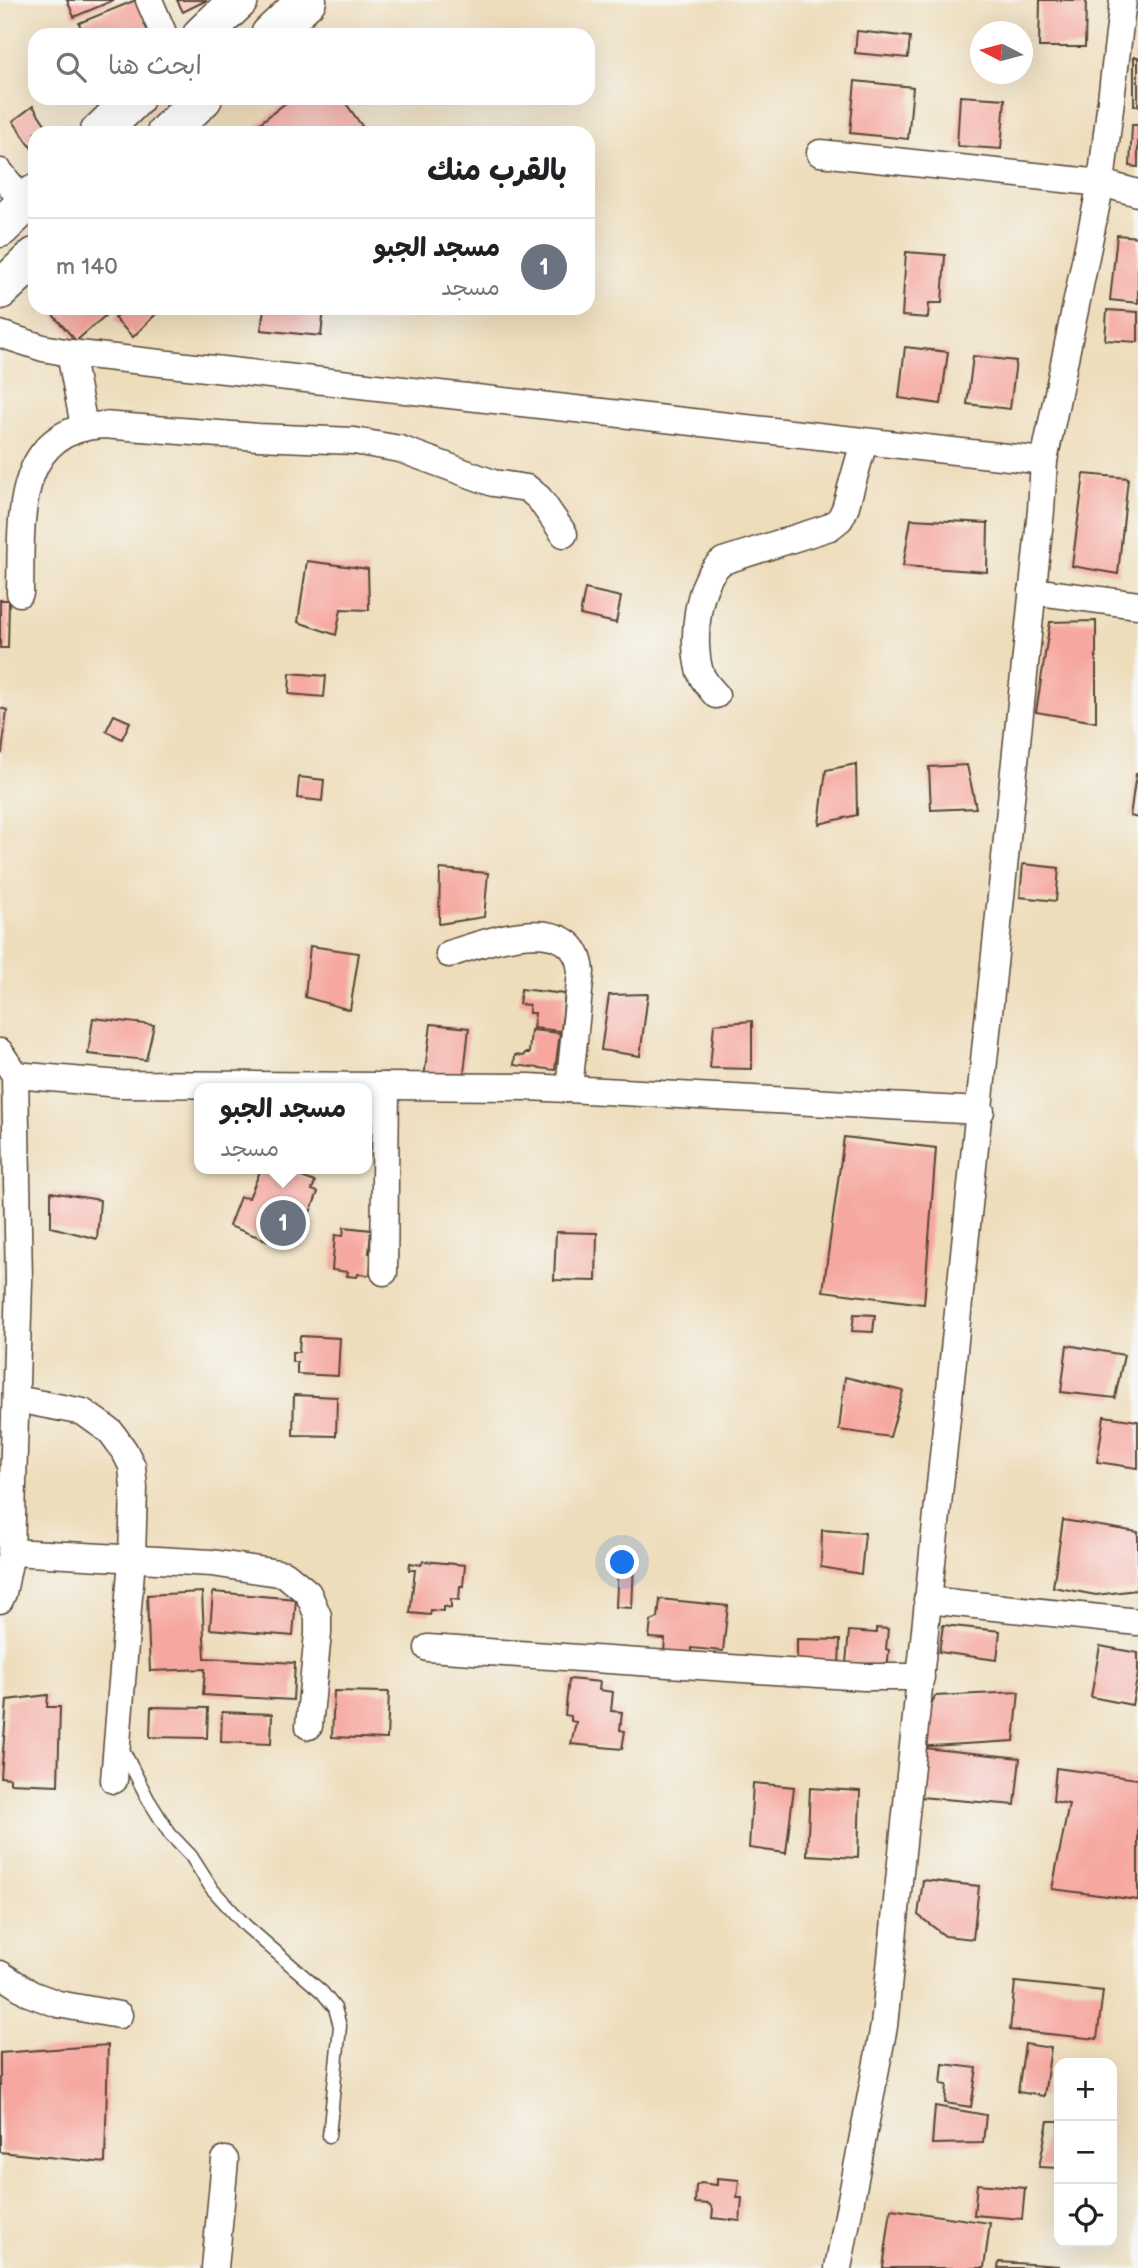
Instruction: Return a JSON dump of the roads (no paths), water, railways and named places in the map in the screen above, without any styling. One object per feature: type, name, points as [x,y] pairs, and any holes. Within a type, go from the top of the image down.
[{"type":"main road","points":[[209,28],[239,0]]},
{"type":"main road","points":[[277,28],[307,0]]},
{"type":"main road","points":[[106,126],[128,105]]},
{"type":"main road","points":[[173,126],[196,105]]},
{"type":"main road","points":[[0,290],[28,264]]},
{"type":"street","points":[[149,0],[161,28]]},
{"type":"street","points":[[838,2268],[884,2026],[981,1111],[1044,461],[1101,183],[1123,0]]},
{"type":"street","points":[[820,153],[1101,183],[1138,193]]},
{"type":"street","points":[[0,172],[20,209]]},
{"type":"street","points":[[0,334],[43,348],[70,353],[1044,461]]},
{"type":"street","points":[[70,353],[84,426]]},
{"type":"street","points":[[20,593],[26,485],[35,465],[48,448],[65,435],[84,426],[103,425],[377,444],[418,454],[493,483],[527,488],[539,498],[564,534]]},
{"type":"street","points":[[716,695],[701,673],[696,648],[701,598],[714,567],[723,561],[830,527],[840,519],[863,442]]},
{"type":"street","points":[[1032,591],[1138,605]]},
{"type":"street","points":[[449,954],[511,935],[542,935],[563,939],[573,949],[580,962],[581,972],[569,1089]]},
{"type":"street","points":[[0,1052],[15,1075],[19,1281],[11,1552],[0,1600]]},
{"type":"street","points":[[15,1075],[120,1084],[194,1085]]},
{"type":"street","points":[[372,1086],[569,1089],[981,1111]]},
{"type":"street","points":[[384,1272],[386,1086]]},
{"type":"street","points":[[16,1399],[83,1412],[111,1432],[132,1466],[132,1559],[114,1780]]},
{"type":"street","points":[[11,1552],[212,1563],[285,1574],[308,1593],[318,1616],[309,1726]]},
{"type":"street","points":[[928,1600],[1138,1622]]},
{"type":"street","points":[[428,1648],[864,1677],[921,1677]]},
{"type":"street","points":[[0,1974],[31,1994],[58,2004],[119,2015]]},
{"type":"street","points":[[215,2268],[225,2160]]},
{"type":"lane","points":[[118,1740],[148,1799],[212,1889],[246,1926],[322,1992],[335,2008],[340,2026],[329,2136]]},
{"type":"place","name":"مسجد الجبو","points":[[283,1223]]}]
